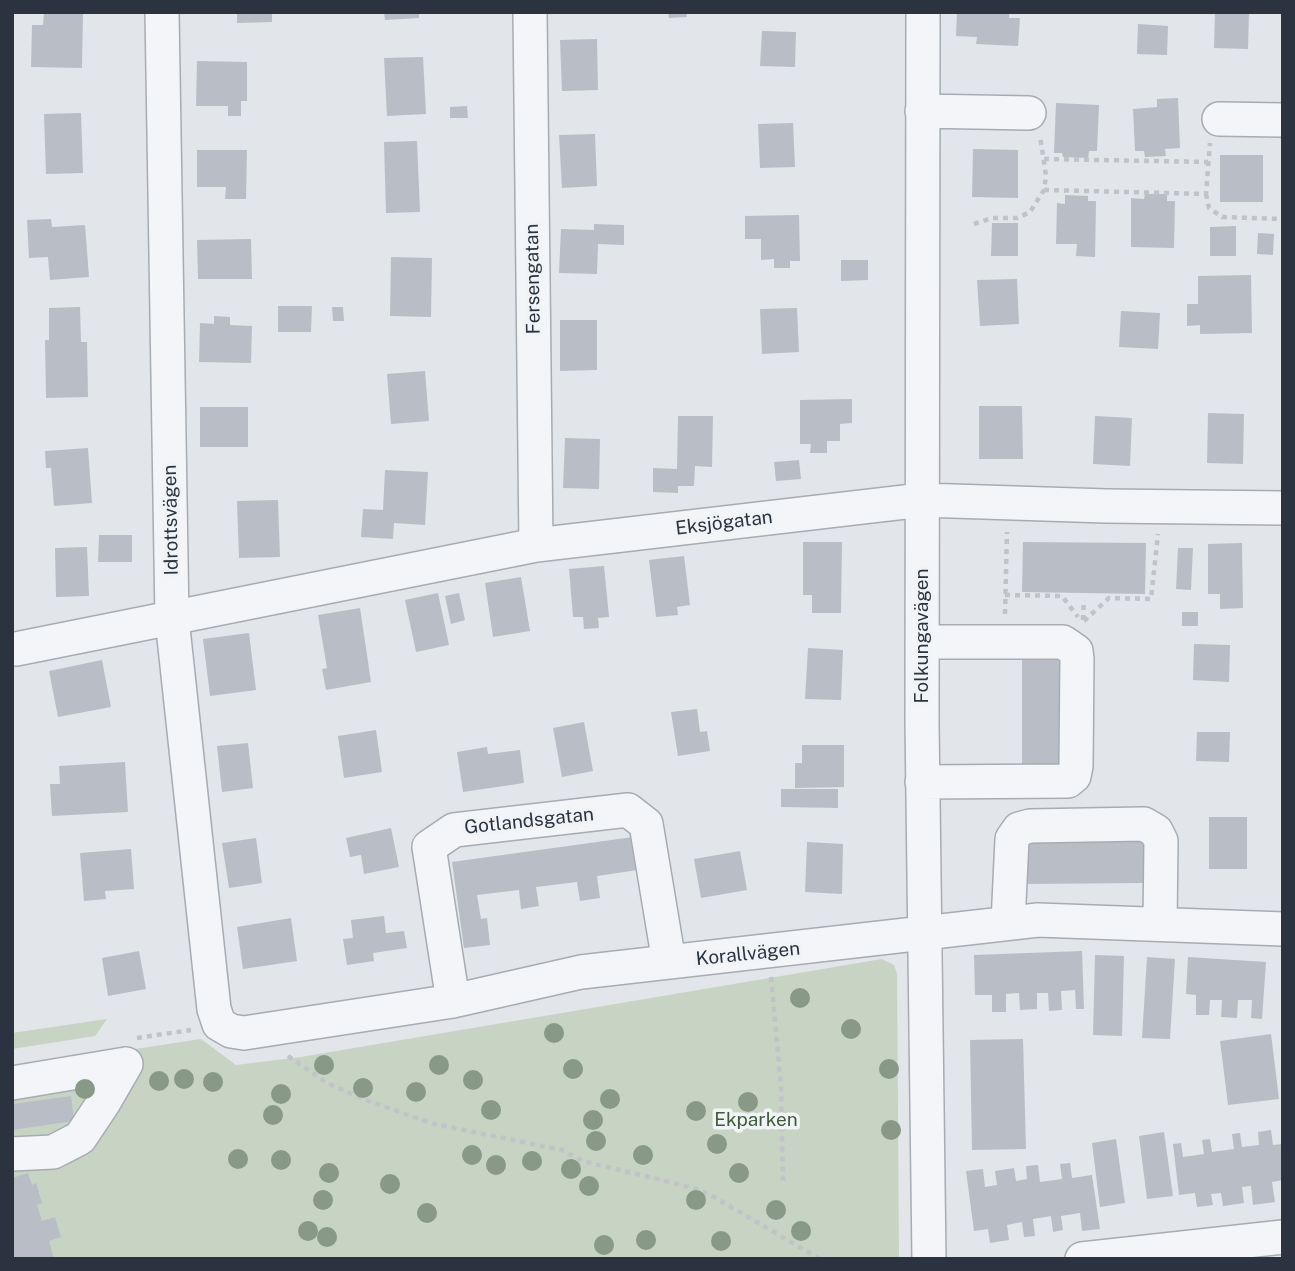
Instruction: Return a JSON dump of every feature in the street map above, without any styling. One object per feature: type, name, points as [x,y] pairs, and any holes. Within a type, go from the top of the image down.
[{"type":"street","name":"Idrottsvägen","points":[[162,12],[172,619],[214,1009],[219,1024]]},
{"type":"street","name":"Fersengatan","points":[[530,12],[536,545]]},
{"type":"street","name":"Folkungavägen","points":[[923,12],[922,782],[929,1259]]},
{"type":"street","points":[[922,111],[1029,113]]},
{"type":"street","points":[[1219,119],[1283,120]]},
{"type":"street","name":"Eksjögatan","points":[[16,649],[536,545],[922,500],[1283,508]]},
{"type":"street","points":[[922,642],[1063,642],[1076,651],[1074,776],[1068,781],[922,782]]},
{"type":"street","name":"Gotlandsgatan","points":[[453,1001],[429,847],[454,830],[628,810],[646,824],[669,962]]},
{"type":"street","points":[[1008,923],[1012,839],[1019,830],[1030,826],[1144,824],[1156,831],[1161,841],[1160,924]]},
{"type":"street","name":"Korallvägen","points":[[219,1024],[231,1031],[244,1033],[453,1001],[581,972],[1038,920],[1283,929]]},
{"type":"street","points":[[12,1083],[126,1064],[80,1138],[53,1152],[12,1154]]},
{"type":"street","points":[[1082,1259],[1283,1237]]},
{"type":"path","points":[[974,224],[992,218],[1017,218],[1030,212],[1044,190],[1043,141],[1029,113]]},
{"type":"path","points":[[1219,119],[1210,144],[1206,194],[1209,208],[1222,218],[1283,219]]},
{"type":"path","points":[[1044,159],[1208,162]]},
{"type":"path","points":[[1044,190],[1206,194]]},
{"type":"path","points":[[1004,642],[1008,503]]},
{"type":"path","points":[[1005,595],[1062,596],[1082,623],[1109,598],[1151,599],[1160,507]]},
{"type":"path","points":[[768,952],[781,1086],[783,1181]]},
{"type":"path","points":[[286,1054],[327,1083],[434,1124],[562,1150],[583,1161],[694,1188],[820,1259]]},
{"type":"green space","name":"Ekparken","points":[[882,959],[894,965],[897,974],[899,1259],[12,1259],[12,1068],[201,1039],[236,1065],[301,1057]]},
{"type":"green space","points":[[107,1019],[95,1036],[12,1049],[12,1033]]},
{"type":"building","points":[[44,12],[83,12],[82,68],[31,67],[32,25],[43,25]]},
{"type":"building","points":[[237,12],[272,12],[272,22],[237,23]]},
{"type":"building","points":[[384,12],[419,12],[419,18],[385,20]]},
{"type":"building","points":[[668,12],[686,12],[687,17],[669,18]]},
{"type":"building","points":[[957,12],[1009,12],[1009,18],[1020,18],[1018,46],[976,44],[977,37],[956,36]]},
{"type":"building","points":[[1215,12],[1249,12],[1248,49],[1214,48]]},
{"type":"building","points":[[1138,24],[1168,26],[1167,55],[1137,54]]},
{"type":"building","points":[[762,31],[796,32],[795,67],[760,66]]},
{"type":"building","points":[[597,39],[598,90],[562,91],[560,40]]},
{"type":"building","points":[[423,57],[426,114],[387,116],[384,58]]},
{"type":"building","points":[[197,61],[247,62],[247,101],[241,101],[241,116],[228,116],[228,106],[196,106]]},
{"type":"building","points":[[1178,98],[1180,148],[1165,149],[1166,156],[1145,157],[1144,151],[1135,151],[1133,109],[1157,107],[1157,99]]},
{"type":"building","points":[[1056,103],[1099,105],[1097,151],[1089,151],[1088,158],[1063,157],[1062,153],[1054,153]]},
{"type":"building","points":[[467,106],[468,118],[450,118],[450,107]]},
{"type":"building","points":[[81,113],[83,173],[46,174],[44,114]]},
{"type":"building","points":[[793,123],[795,167],[760,168],[758,124]]},
{"type":"building","points":[[595,134],[597,186],[562,188],[559,135]]},
{"type":"building","points":[[417,141],[420,212],[386,213],[384,142]]},
{"type":"building","points":[[973,149],[1018,150],[1018,198],[972,197]]},
{"type":"building","points":[[197,150],[247,150],[246,199],[225,199],[226,187],[197,187]]},
{"type":"building","points":[[1220,155],[1263,155],[1263,202],[1220,202]]},
{"type":"building","points":[[1145,194],[1167,194],[1167,201],[1175,201],[1174,248],[1131,247],[1131,198],[1144,199]]},
{"type":"building","points":[[1065,195],[1088,196],[1088,201],[1096,201],[1095,257],[1076,256],[1077,244],[1056,244],[1057,203],[1065,204]]},
{"type":"building","points":[[799,215],[800,261],[790,261],[790,268],[774,268],[774,259],[761,260],[761,239],[745,239],[745,216]]},
{"type":"building","points":[[51,219],[52,227],[85,225],[89,277],[50,280],[48,257],[29,258],[27,220]]},
{"type":"building","points":[[992,223],[1018,223],[1018,256],[991,256]]},
{"type":"building","points":[[594,224],[624,225],[624,245],[598,244],[597,274],[559,273],[561,229],[594,230]]},
{"type":"building","points":[[1236,226],[1236,256],[1210,256],[1210,227]]},
{"type":"building","points":[[1258,233],[1274,234],[1273,255],[1257,254]]},
{"type":"building","points":[[251,239],[252,279],[198,279],[197,240]]},
{"type":"building","points":[[391,257],[432,258],[431,317],[390,316]]},
{"type":"building","points":[[841,260],[868,260],[868,280],[841,281]]},
{"type":"building","points":[[1251,275],[1252,333],[1200,334],[1200,325],[1187,326],[1187,304],[1198,304],[1198,276]]},
{"type":"building","points":[[1017,279],[1019,324],[980,326],[977,280]]},
{"type":"building","points":[[278,306],[312,306],[311,332],[278,332]]},
{"type":"building","points":[[80,307],[81,342],[87,342],[88,397],[46,398],[45,340],[49,340],[49,308]]},
{"type":"building","points":[[332,307],[343,307],[344,321],[333,321]]},
{"type":"building","points":[[797,308],[799,352],[762,354],[760,309]]},
{"type":"building","points":[[1121,311],[1160,313],[1158,349],[1119,347]]},
{"type":"building","points":[[214,316],[230,317],[230,325],[252,326],[251,363],[199,362],[200,323],[214,324]]},
{"type":"building","points":[[560,320],[597,320],[597,370],[560,371]]},
{"type":"building","points":[[425,371],[429,421],[391,424],[387,374]]},
{"type":"building","points":[[852,399],[852,423],[840,424],[840,441],[827,441],[827,453],[810,453],[811,444],[800,444],[800,400]]},
{"type":"building","points":[[979,406],[1022,406],[1023,459],[979,459]]},
{"type":"building","points":[[200,407],[248,407],[248,447],[200,447]]},
{"type":"building","points":[[1208,413],[1244,414],[1243,464],[1207,463]]},
{"type":"building","points":[[678,416],[713,416],[712,467],[695,466],[694,486],[678,486],[678,493],[653,492],[653,468],[677,469]]},
{"type":"building","points":[[1095,416],[1132,418],[1130,466],[1093,464]]},
{"type":"building","points":[[565,438],[600,439],[599,489],[563,488]]},
{"type":"building","points":[[88,448],[92,503],[54,506],[51,468],[46,468],[45,451]]},
{"type":"building","points":[[799,460],[801,479],[776,481],[774,462]]},
{"type":"building","points":[[385,470],[428,472],[425,525],[394,523],[393,539],[361,537],[363,509],[383,510]]},
{"type":"building","points":[[278,500],[280,557],[239,558],[237,501]]},
{"type":"building","points":[[99,535],[132,535],[132,562],[98,562]]},
{"type":"building","points":[[803,542],[842,542],[841,613],[812,613],[812,595],[803,595]]},
{"type":"building","points":[[1023,542],[1146,543],[1145,594],[1022,592]]},
{"type":"building","points":[[1242,543],[1243,608],[1220,609],[1220,594],[1208,594],[1208,544]]},
{"type":"building","points":[[87,547],[89,596],[56,597],[55,548]]},
{"type":"building","points":[[1178,548],[1193,548],[1191,590],[1176,589]]},
{"type":"building","points":[[684,556],[690,605],[677,607],[678,615],[656,617],[649,560]]},
{"type":"building","points":[[604,566],[609,617],[598,618],[599,628],[584,629],[583,617],[573,617],[569,569]]},
{"type":"building","points":[[521,577],[530,631],[493,637],[485,583]]},
{"type":"building","points":[[438,593],[449,645],[416,652],[405,600]]},
{"type":"building","points":[[459,593],[465,620],[451,624],[445,596]]},
{"type":"building","points":[[360,608],[371,682],[326,690],[322,669],[327,668],[318,615]]},
{"type":"building","points":[[1182,612],[1198,612],[1198,626],[1182,626]]},
{"type":"building","points":[[249,633],[256,690],[210,696],[203,639]]},
{"type":"building","points":[[1194,644],[1230,645],[1229,682],[1193,680]]},
{"type":"building","points":[[808,648],[843,650],[841,700],[805,699]]},
{"type":"building","points":[[1022,651],[1065,651],[1065,778],[1022,778]]},
{"type":"building","points":[[102,660],[111,707],[58,717],[49,671]]},
{"type":"building","points":[[697,709],[700,732],[707,731],[710,751],[678,756],[671,712]]},
{"type":"building","points":[[584,722],[593,771],[562,777],[553,728]]},
{"type":"building","points":[[376,730],[382,772],[344,778],[338,736]]},
{"type":"building","points":[[1197,732],[1230,732],[1229,762],[1196,761]]},
{"type":"building","points":[[248,743],[253,788],[222,792],[217,746]]},
{"type":"building","points":[[802,745],[844,745],[844,787],[795,788],[795,763],[802,763]]},
{"type":"building","points":[[487,747],[488,754],[520,750],[524,783],[463,792],[457,752]]},
{"type":"building","points":[[125,762],[128,812],[52,816],[50,784],[60,784],[59,766]]},
{"type":"building","points":[[781,789],[838,789],[838,808],[781,807]]},
{"type":"building","points":[[1209,817],[1247,817],[1247,869],[1209,869]]},
{"type":"building","points":[[391,828],[399,867],[364,874],[361,855],[350,857],[346,838]]},
{"type":"building","points":[[633,837],[638,870],[597,876],[600,898],[580,901],[577,882],[536,887],[539,906],[521,909],[519,890],[477,895],[481,919],[487,918],[490,945],[464,948],[452,862]]},
{"type":"building","points":[[1143,837],[1143,883],[1024,884],[1024,838]]},
{"type":"building","points":[[256,838],[262,883],[229,888],[222,843]]},
{"type":"building","points":[[807,842],[843,844],[842,894],[805,892]]},
{"type":"building","points":[[131,849],[134,889],[105,891],[106,899],[84,901],[80,853]]},
{"type":"building","points":[[740,851],[747,890],[701,898],[694,859]]},
{"type":"building","points":[[384,916],[386,933],[404,931],[407,948],[373,953],[374,961],[347,965],[343,939],[353,938],[351,920]]},
{"type":"building","points":[[291,918],[297,961],[243,969],[237,927]]},
{"type":"building","points":[[139,951],[146,989],[108,996],[102,958]]},
{"type":"building","points":[[1082,951],[1084,1009],[1076,1009],[1075,990],[1061,991],[1062,1010],[1049,1011],[1048,993],[1037,993],[1037,1009],[1020,1010],[1019,993],[1006,994],[1006,1012],[992,1012],[992,995],[975,995],[974,955]]},
{"type":"building","points":[[1095,955],[1124,956],[1122,1036],[1093,1035]]},
{"type":"building","points":[[1147,957],[1175,959],[1170,1039],[1142,1038]]},
{"type":"building","points":[[1188,957],[1266,962],[1262,1019],[1251,1018],[1252,1000],[1238,1000],[1237,1018],[1221,1017],[1222,1000],[1210,1000],[1209,1015],[1196,1015],[1196,995],[1186,994]]},
{"type":"building","points":[[1271,1034],[1279,1099],[1228,1105],[1220,1041]]},
{"type":"building","points":[[1023,1039],[1026,1149],[972,1150],[970,1040]]},
{"type":"building","points":[[71,1096],[74,1121],[12,1130],[12,1104]]},
{"type":"building","points":[[1271,1130],[1273,1145],[1283,1144],[1283,1180],[1272,1182],[1275,1202],[1253,1205],[1251,1186],[1242,1187],[1244,1203],[1223,1206],[1221,1193],[1211,1194],[1213,1205],[1197,1207],[1195,1193],[1179,1195],[1173,1144],[1181,1143],[1183,1157],[1204,1154],[1202,1140],[1210,1139],[1212,1152],[1234,1149],[1232,1134],[1240,1133],[1242,1147],[1259,1145],[1258,1132]]},
{"type":"building","points":[[1164,1132],[1173,1196],[1147,1199],[1139,1136]]},
{"type":"building","points":[[1116,1139],[1125,1203],[1100,1207],[1092,1143]]},
{"type":"building","points":[[1070,1163],[1072,1178],[1092,1175],[1100,1229],[1082,1231],[1080,1213],[1061,1216],[1063,1230],[1053,1232],[1051,1216],[1033,1219],[1035,1236],[1024,1237],[1022,1222],[1007,1225],[1009,1240],[990,1243],[988,1229],[974,1231],[966,1171],[983,1169],[985,1187],[997,1185],[995,1171],[1014,1168],[1016,1181],[1027,1179],[1026,1166],[1038,1165],[1040,1182],[1062,1179],[1060,1164]]},
{"type":"building","points":[[28,1173],[32,1185],[36,1183],[42,1203],[37,1205],[42,1221],[55,1217],[61,1237],[49,1241],[54,1259],[12,1259],[12,1178]]}]
